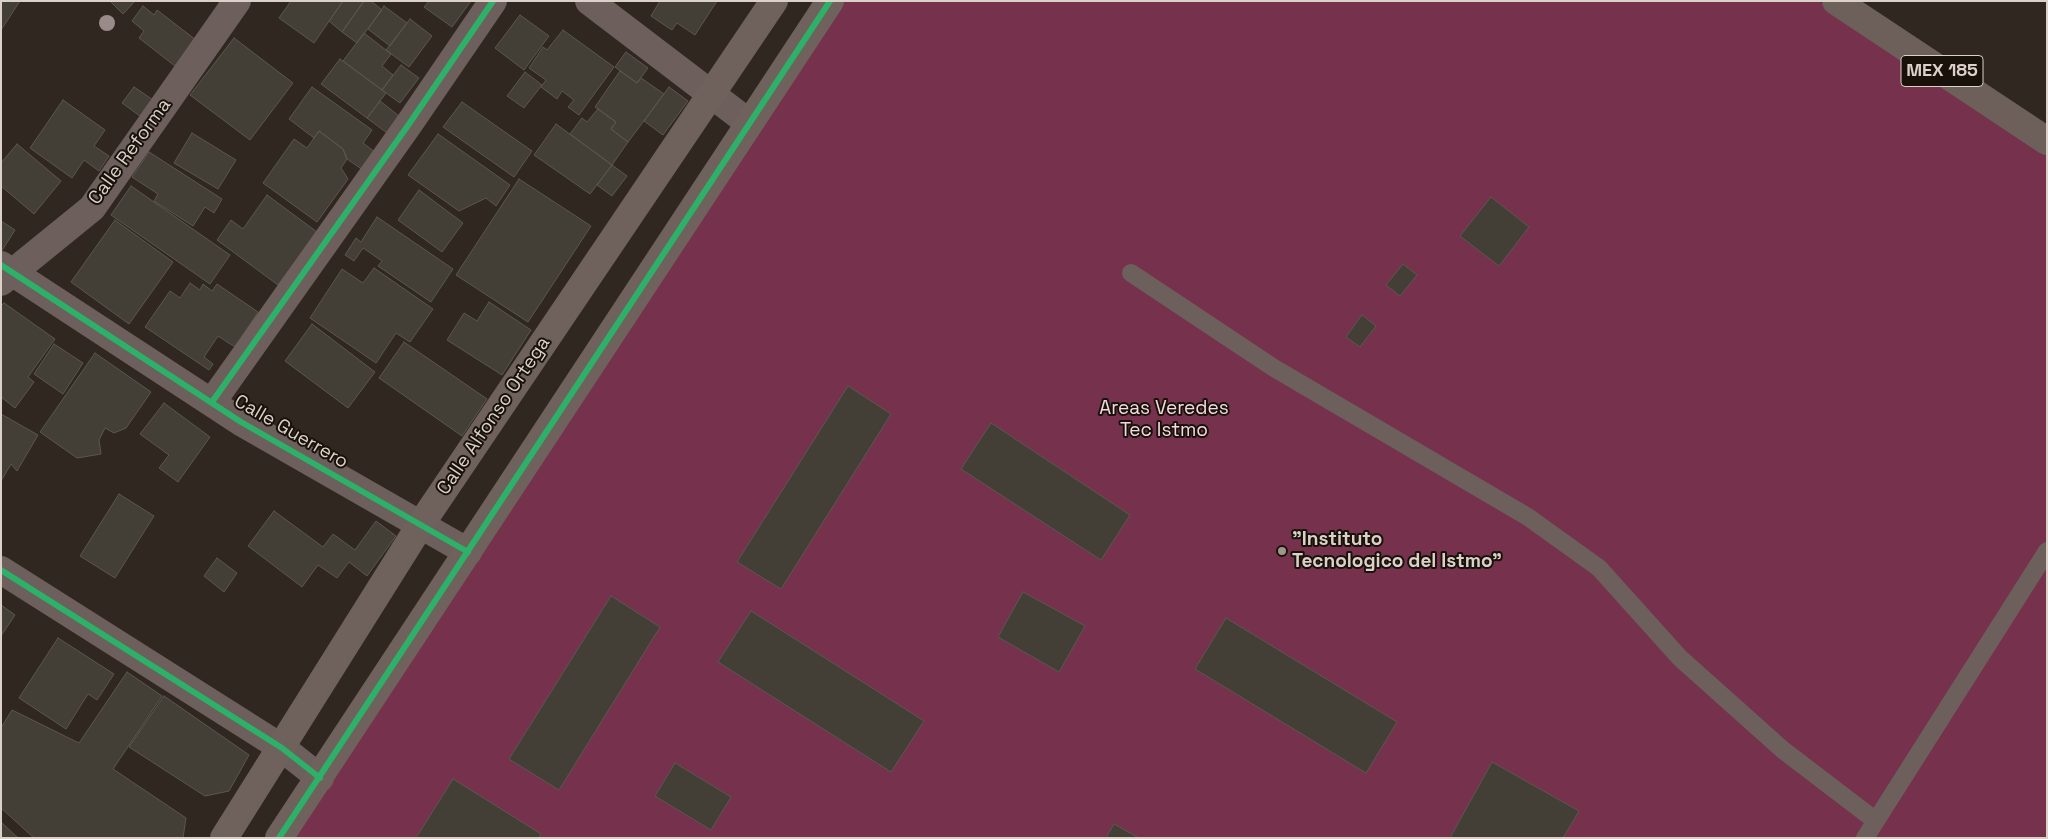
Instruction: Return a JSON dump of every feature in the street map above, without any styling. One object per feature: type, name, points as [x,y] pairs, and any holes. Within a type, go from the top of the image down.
[{"type":"main road","name":"MEX 185","points":[[1836,1],[2045,137]]},
{"type":"street","name":"Calle Reforma","points":[[5,273],[92,208],[237,1]]},
{"type":"street","points":[[212,402],[409,124],[493,1]]},
{"type":"street","points":[[589,1],[749,123]]},
{"type":"street","name":"Calle Alfonso Ortega","points":[[224,838],[421,524],[774,1]]},
{"type":"street","points":[[279,838],[830,1]]},
{"type":"street","name":"Calle Guerrero","points":[[5,273],[241,422],[468,552]]},
{"type":"street","points":[[1,570],[282,748],[320,778]]},
{"type":"lane","points":[[1131,273],[1274,368],[1528,517],[1599,568],[1680,658],[1784,750],[1876,820]]},
{"type":"lane","points":[[1866,838],[2047,551]]},
{"type":"green space","name":"Areas Veredes Tec Istmo","points":[[832,1],[1819,1],[2047,150],[2047,838],[282,838]]},
{"type":"building","points":[[1,1],[20,1],[1,30]]},
{"type":"building","points":[[110,1],[135,1],[123,14]]},
{"type":"building","points":[[291,1],[343,1],[314,43],[279,18]]},
{"type":"building","points":[[343,1],[364,1],[342,32],[329,21]]},
{"type":"building","points":[[364,1],[371,1],[382,10],[357,43],[342,32]]},
{"type":"building","points":[[429,1],[471,1],[452,27],[424,7]]},
{"type":"building","points":[[660,1],[717,1],[695,35],[677,23],[672,30],[651,16]]},
{"type":"building","points":[[143,6],[154,15],[157,10],[196,40],[175,66],[139,38],[144,31],[132,21]]},
{"type":"building","points":[[384,6],[407,23],[390,46],[368,29]]},
{"type":"building","points":[[520,15],[549,36],[524,70],[495,48]]},
{"type":"building","points":[[410,19],[432,36],[409,67],[386,50]]},
{"type":"building","points":[[563,30],[614,67],[579,115],[568,107],[574,100],[562,91],[557,99],[541,87],[546,80],[529,68],[543,47],[547,50]]},
{"type":"building","points":[[364,33],[391,54],[382,66],[393,75],[382,90],[343,61]]},
{"type":"building","points":[[234,38],[293,83],[250,140],[190,95]]},
{"type":"building","points":[[626,52],[648,68],[637,83],[615,67]]},
{"type":"building","points":[[340,59],[386,93],[367,118],[321,84]]},
{"type":"building","points":[[401,65],[419,78],[400,103],[382,90]]},
{"type":"building","points":[[620,71],[637,83],[641,78],[664,94],[628,142],[611,129],[616,122],[595,107]]},
{"type":"building","points":[[525,72],[542,85],[524,108],[507,96]]},
{"type":"building","points":[[134,87],[156,102],[144,119],[122,103]]},
{"type":"building","points":[[312,87],[372,130],[363,143],[376,153],[363,170],[347,159],[343,149],[319,131],[314,138],[289,119]]},
{"type":"building","points":[[669,87],[688,101],[663,135],[644,121]]},
{"type":"building","points":[[63,100],[105,130],[94,146],[109,156],[99,171],[84,160],[72,178],[30,148]]},
{"type":"building","points":[[380,101],[399,116],[387,133],[367,118]]},
{"type":"building","points":[[462,102],[532,151],[514,177],[443,127]]},
{"type":"building","points":[[598,109],[616,122],[611,129],[628,142],[612,165],[570,134],[582,118],[587,122]]},
{"type":"building","points":[[556,124],[612,165],[590,194],[534,155]]},
{"type":"building","points":[[319,131],[343,149],[347,159],[341,168],[348,179],[317,222],[263,183],[294,139],[307,148]]},
{"type":"building","points":[[192,133],[236,160],[218,189],[174,163]]},
{"type":"building","points":[[438,134],[510,185],[496,206],[486,198],[459,211],[408,175]]},
{"type":"building","points":[[17,144],[61,181],[34,214],[1,186],[1,163]]},
{"type":"building","points":[[149,152],[222,199],[214,213],[205,207],[193,226],[154,201],[158,194],[132,177]]},
{"type":"building","points":[[612,165],[627,176],[612,196],[597,185]]},
{"type":"building","points":[[519,179],[591,226],[528,322],[456,275]]},
{"type":"building","points":[[131,186],[230,255],[210,284],[111,215]]},
{"type":"building","points":[[419,190],[463,223],[442,252],[398,220]]},
{"type":"building","points":[[267,195],[317,232],[278,285],[217,240],[231,220],[243,229]]},
{"type":"building","points":[[1491,197],[1529,227],[1499,266],[1460,236]]},
{"type":"building","points":[[377,217],[453,269],[431,302],[378,266],[382,261],[363,248],[354,261],[345,255],[356,238],[361,242]]},
{"type":"building","points":[[115,220],[173,262],[129,324],[71,282]]},
{"type":"building","points":[[1,221],[15,230],[1,252]]},
{"type":"building","points":[[1403,264],[1417,275],[1400,296],[1386,285]]},
{"type":"building","points":[[374,268],[433,309],[410,342],[396,333],[376,363],[310,318],[342,269],[363,283]]},
{"type":"building","points":[[190,283],[200,290],[203,284],[212,291],[217,284],[258,312],[235,347],[218,336],[204,357],[213,364],[209,370],[145,327],[170,291],[180,298]]},
{"type":"building","points":[[489,302],[531,330],[502,375],[447,340],[464,313],[477,321]]},
{"type":"building","points":[[4,303],[55,339],[28,377],[34,382],[15,408],[1,397],[1,306]]},
{"type":"building","points":[[1362,315],[1376,326],[1360,347],[1346,337]]},
{"type":"building","points":[[312,324],[375,372],[348,408],[285,361]]},
{"type":"building","points":[[404,342],[487,399],[462,436],[379,378]]},
{"type":"building","points":[[54,344],[83,363],[63,394],[34,374]]},
{"type":"building","points":[[95,353],[151,392],[126,428],[114,433],[105,428],[99,440],[101,454],[77,458],[40,432]]},
{"type":"building","points":[[848,386],[891,414],[781,589],[737,562]]},
{"type":"building","points":[[164,403],[210,437],[178,482],[159,468],[169,455],[140,434]]},
{"type":"building","points":[[1,414],[38,435],[17,471],[11,464],[1,481]]},
{"type":"building","points":[[991,423],[1130,515],[1101,560],[961,469]]},
{"type":"building","points":[[119,494],[154,516],[115,578],[80,556]]},
{"type":"building","points":[[274,511],[323,547],[333,534],[355,550],[376,521],[396,536],[367,576],[349,562],[337,578],[318,565],[302,587],[248,546]]},
{"type":"building","points":[[217,558],[237,573],[224,592],[204,576]]},
{"type":"building","points":[[1023,592],[1085,626],[1059,672],[998,637]]},
{"type":"building","points":[[611,596],[660,627],[559,790],[509,759]]},
{"type":"building","points":[[1,605],[15,615],[1,636]]},
{"type":"building","points":[[751,611],[924,721],[891,772],[718,662]]},
{"type":"building","points":[[1226,618],[1397,722],[1366,773],[1195,669]]},
{"type":"building","points":[[58,638],[114,674],[97,700],[88,694],[66,729],[19,698]]},
{"type":"building","points":[[127,672],[162,696],[113,769],[186,818],[183,838],[34,838],[1,808],[1,728],[12,710],[79,743]]},
{"type":"building","points":[[164,696],[249,755],[229,791],[205,796],[129,747]]},
{"type":"building","points":[[1492,762],[1579,811],[1563,838],[1450,838]]},
{"type":"building","points":[[675,763],[731,797],[711,830],[655,796]]},
{"type":"building","points":[[453,779],[541,834],[539,838],[416,838]]},
{"type":"building","points":[[1,822],[18,838],[1,838]]},
{"type":"building","points":[[1114,824],[1139,838],[1106,838]]},
{"type":"cycle path","points":[[212,402],[409,124],[493,1]]},
{"type":"cycle path","points":[[279,838],[830,1]]},
{"type":"cycle path","points":[[1,265],[241,422],[468,552]]},
{"type":"cycle path","points":[[1,570],[282,748],[320,778]]},
{"type":"place","name":"\"Instituto Tecnologico del Istmo\"","points":[[1282,551]]}]
